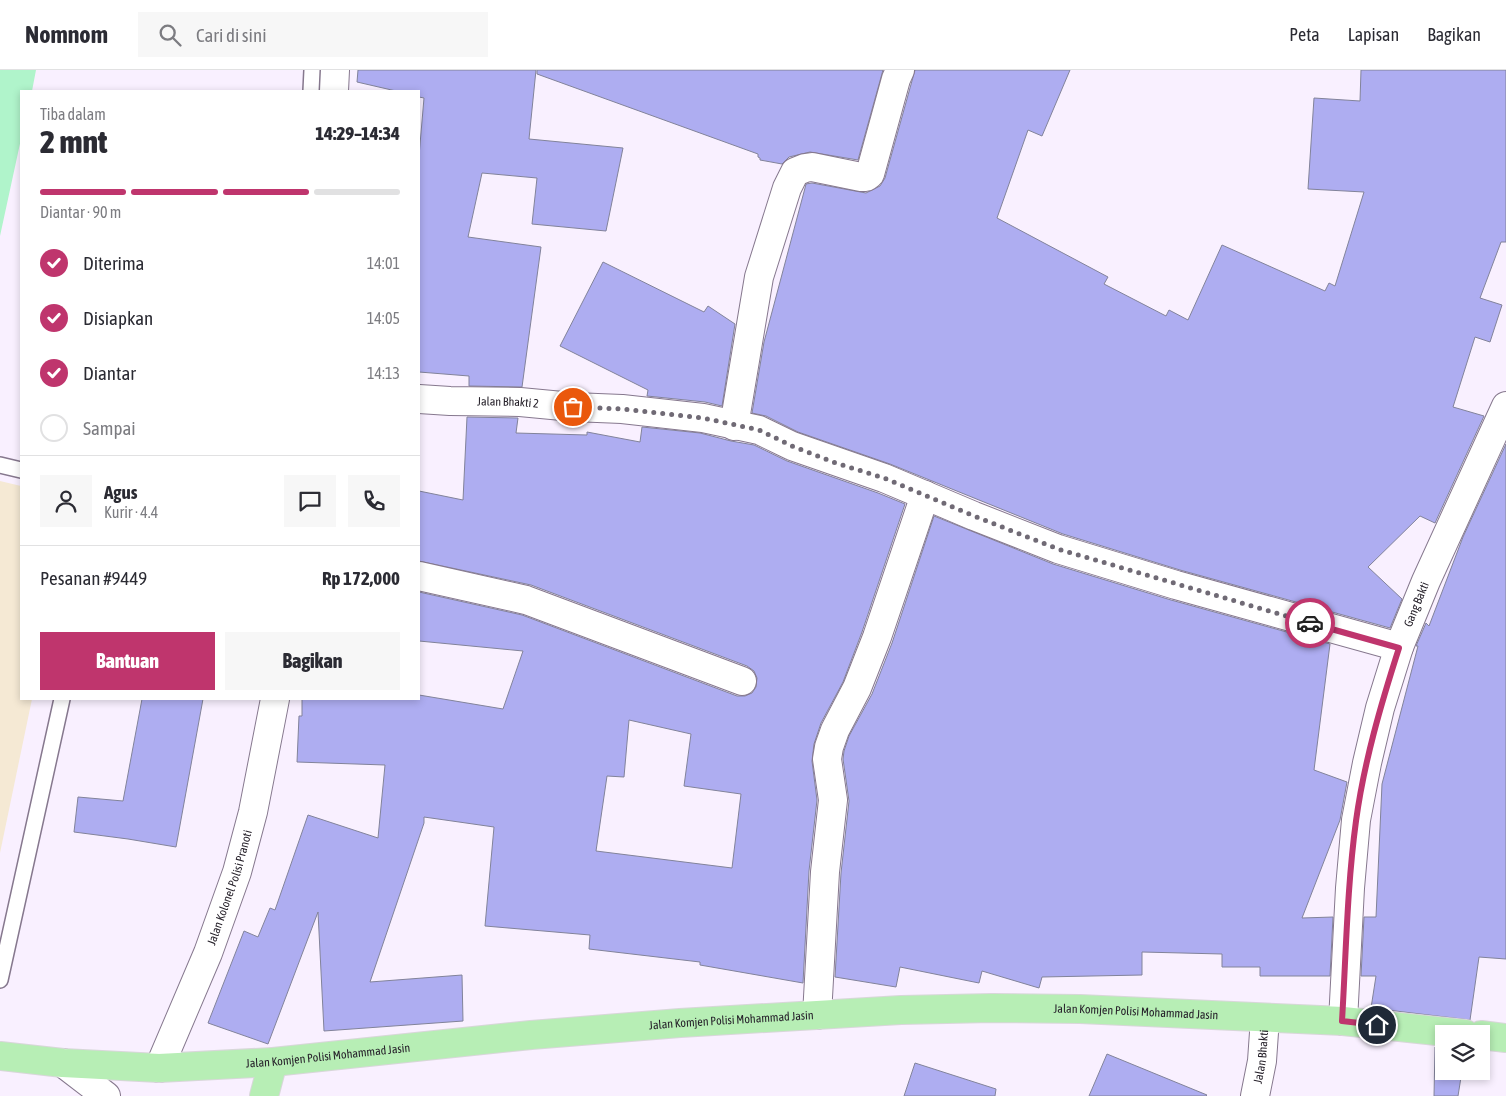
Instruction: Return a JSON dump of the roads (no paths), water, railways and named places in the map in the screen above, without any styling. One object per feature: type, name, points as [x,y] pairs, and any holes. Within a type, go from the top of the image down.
[{"type":"main road","name":"Jalan Komjen Polisi Mohammad Jasin","points":[[0,1056],[63,1063],[159,1068],[273,1062],[591,1030],[680,1023],[901,1010],[992,1008],[1080,1009],[1342,1021],[1435,1031]]},
{"type":"main road","points":[[1490,1036],[1506,1038]]},
{"type":"main road","points":[[264,1096],[273,1062]]},
{"type":"street","points":[[334,90],[335,70]]},
{"type":"street","points":[[734,426],[759,277],[787,188],[795,172],[805,168],[812,167],[861,177],[866,177],[870,174],[900,70]]},
{"type":"street","name":"Jalan Bhakti 2","points":[[420,399],[520,402],[622,409],[703,418],[759,430],[792,446],[836,463],[884,478],[1058,549],[1176,585],[1399,648]]},
{"type":"street","name":"Gang Bakti","points":[[1342,1021],[1356,820],[1380,708],[1399,648],[1426,581],[1506,406]]},
{"type":"street","points":[[817,1015],[825,872],[833,800],[827,759],[829,748],[835,730],[857,688],[877,637],[925,495]]},
{"type":"street","points":[[420,576],[526,600],[742,681]]},
{"type":"street","name":"Jalan Kolonel Polisi Pranoti","points":[[159,1068],[208,953],[238,872],[253,812],[275,700]]},
{"type":"street","name":"Jalan Bhakti","points":[[1255,1096],[1262,1061],[1266,1018]]},
{"type":"street","points":[[63,1063],[106,1096]]},
{"type":"lane","points":[[311,90],[312,70]]},
{"type":"lane","points":[[0,465],[20,470]]},
{"type":"lane","points":[[0,980],[62,700]]}]
